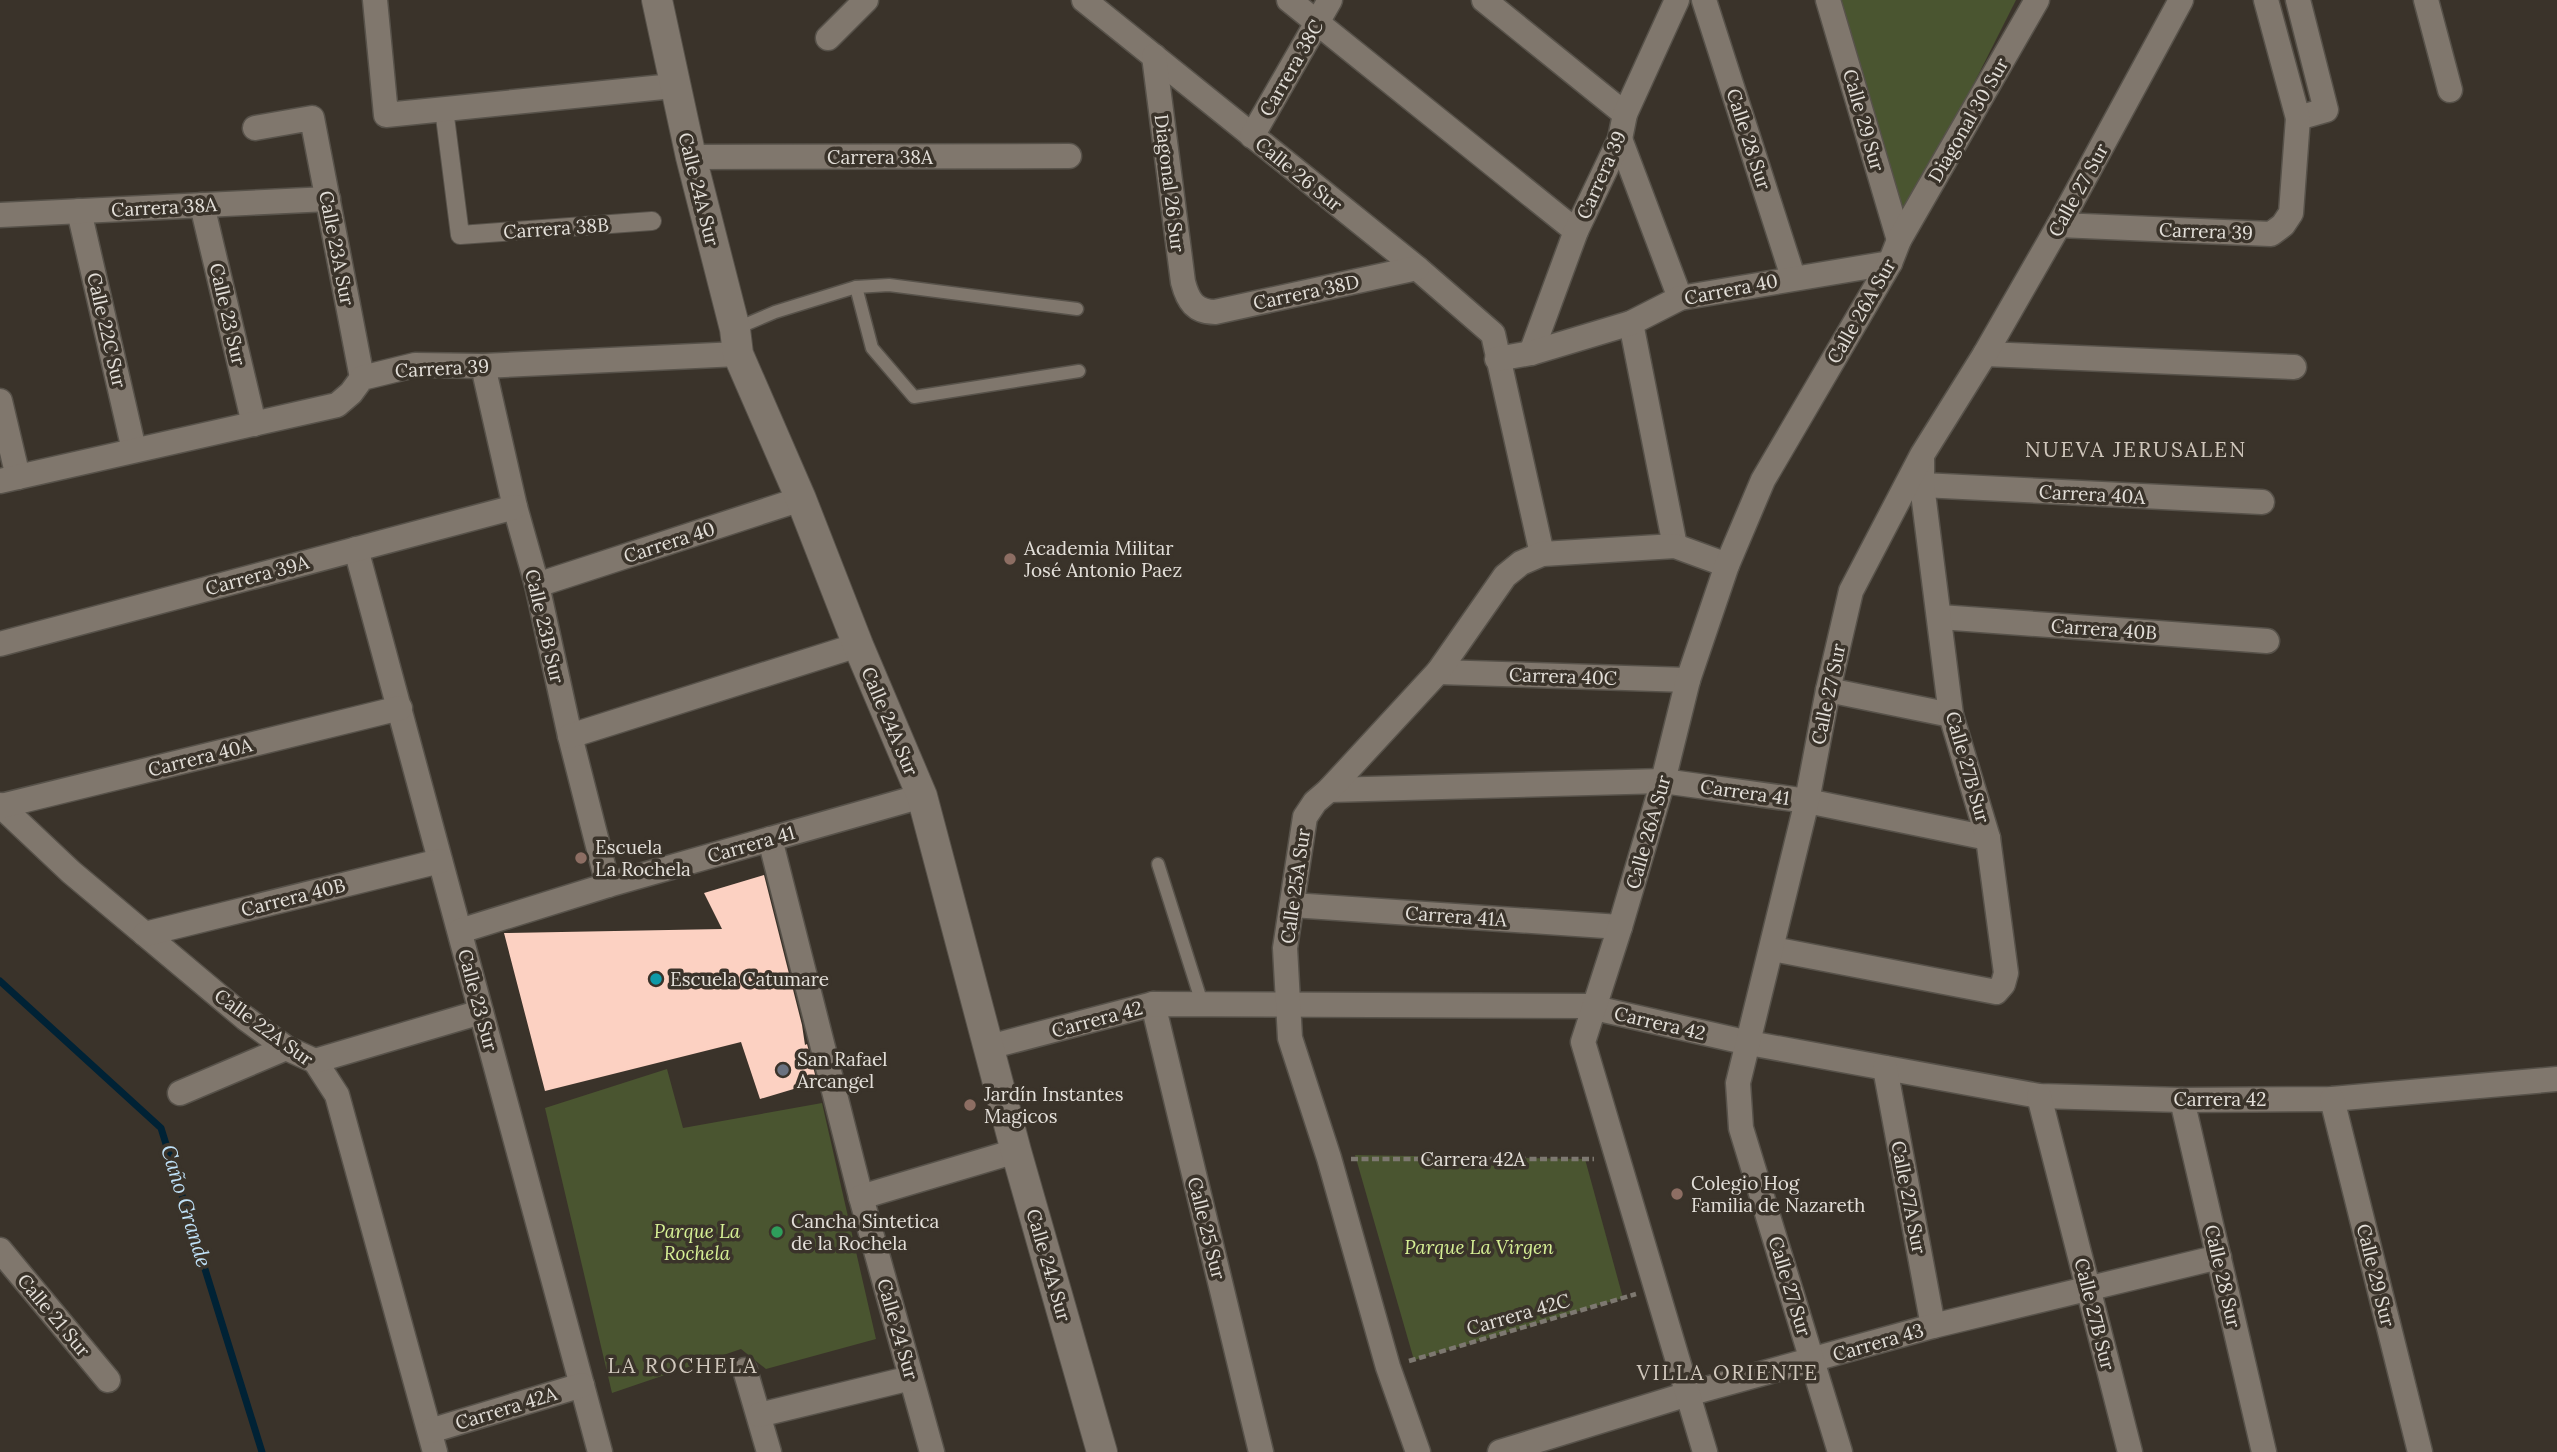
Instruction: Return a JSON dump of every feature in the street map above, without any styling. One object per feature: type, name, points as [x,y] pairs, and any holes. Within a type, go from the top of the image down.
[{"type":"street","points":[[375,0],[386,115],[673,86]]},
{"type":"street","name":"Calle 24A Sur","points":[[657,0],[673,86],[737,341],[858,645],[922,796],[1016,1151],[1102,1452]]},
{"type":"street","points":[[828,38],[866,0]]},
{"type":"street","name":"Calle 26 Sur","points":[[1084,0],[1417,268],[1493,334],[1497,359]]},
{"type":"street","points":[[1289,0],[1576,231]]},
{"type":"street","name":"Carrera 38C","points":[[1252,136],[1330,0]]},
{"type":"street","points":[[1484,0],[1625,114]]},
{"type":"street","name":"Carrera 39","points":[[1531,353],[1576,231],[1620,139],[1625,114],[1677,0]]},
{"type":"street","name":"Calle 28 Sur","points":[[1704,0],[1793,277]]},
{"type":"street","name":"Calle 29 Sur","points":[[1828,0],[1895,251]]},
{"type":"street","name":"Diagonal 30 Sur","points":[[1895,251],[2037,0]]},
{"type":"street","name":"Calle 27 Sur","points":[[1840,1452],[1741,1128],[1738,1083],[1773,949],[1851,592],[1922,455],[1985,354],[2059,225],[2181,0]]},
{"type":"street","name":"Carrera 39","points":[[2059,225],[2270,234],[2283,225],[2291,213],[2298,118],[2266,0]]},
{"type":"street","points":[[2298,0],[2326,110],[2298,118]]},
{"type":"street","points":[[2426,0],[2450,90]]},
{"type":"street","name":"Diagonal 26 Sur","points":[[1154,56],[1183,282],[1187,298],[1195,307]]},
{"type":"street","name":"Carrera 38B","points":[[444,109],[460,235],[652,221]]},
{"type":"street","name":"Calle 23A Sur","points":[[255,128],[312,118],[362,378]]},
{"type":"street","points":[[1620,139],[1680,298]]},
{"type":"street","name":"Carrera 38A","points":[[691,158],[1069,156]]},
{"type":"street","name":"Carrera 38A","points":[[0,215],[328,199]]},
{"type":"street","name":"Calle 23 Sur","points":[[202,205],[254,424]]},
{"type":"street","name":"Calle 22C Sur","points":[[79,211],[135,450]]},
{"type":"street","name":"Carrera 40","points":[[1497,359],[1531,353],[1631,323],[1680,298],[1793,277],[1895,251]]},
{"type":"street","name":"Calle 26A Sur","points":[[1705,1452],[1583,1042],[1663,781],[1688,680],[1727,565],[1763,480],[1895,251]]},
{"type":"street","name":"Carrera 38D","points":[[1195,307],[1205,312],[1215,312],[1417,268]]},
{"type":"street","points":[[1631,323],[1675,546]]},
{"type":"street","name":"Carrera 39","points":[[362,378],[415,365],[483,366],[737,341]]},
{"type":"street","points":[[1985,354],[2294,367]]},
{"type":"street","points":[[1497,359],[1542,554],[1675,546],[1727,565]]},
{"type":"street","name":"Calle 23B Sur","points":[[483,366],[608,885]]},
{"type":"street","points":[[0,401],[9,479],[337,405],[351,393],[362,378]]},
{"type":"street","name":"Calle 27B Sur","points":[[1773,949],[1996,992],[2003,984],[2006,973],[1988,838],[1951,715],[1922,485],[1922,455]]},
{"type":"street","name":"Carrera 40A","points":[[1922,485],[2262,502]]},
{"type":"street","name":"Carrera 40","points":[[537,585],[801,499]]},
{"type":"street","name":"Carrera 39A","points":[[0,644],[515,507]]},
{"type":"street","name":"Calle 23 Sur","points":[[356,549],[600,1452]]},
{"type":"street","name":"Calle 25A Sur","points":[[1418,1452],[1388,1367],[1329,1158],[1290,1038],[1285,948],[1305,817],[1315,802],[1438,672],[1505,576],[1521,563],[1542,554]]},
{"type":"street","name":"Carrera 40B","points":[[1940,617],[2267,641]]},
{"type":"street","points":[[570,736],[858,645]]},
{"type":"street","name":"Carrera 40C","points":[[1438,672],[1688,680]]},
{"type":"street","points":[[1828,690],[1951,715]]},
{"type":"street","name":"Carrera 40A","points":[[0,806],[400,708]]},
{"type":"street","name":"Carrera 41","points":[[1329,790],[1663,781],[1807,801],[1988,838]]},
{"type":"street","name":"Carrera 41","points":[[460,931],[608,885],[922,796]]},
{"type":"street","name":"Calle 22A Sur","points":[[0,806],[71,873],[245,1018],[286,1048],[315,1060],[337,1095],[433,1441]]},
{"type":"street","name":"Calle 24 Sur","points":[[770,839],[861,1197],[932,1452]]},
{"type":"street","name":"Carrera 40B","points":[[145,934],[440,860]]},
{"type":"street","name":"Carrera 41A","points":[[1292,905],[1620,927]]},
{"type":"street","name":"Carrera 42","points":[[989,1047],[1153,1004],[1586,1006],[1749,1043],[2039,1096],[2182,1100],[2332,1099],[2557,1079]]},
{"type":"street","name":"Calle 25 Sur","points":[[1153,1004],[1261,1452]]},
{"type":"street","points":[[315,1060],[481,1012]]},
{"type":"street","points":[[180,1093],[286,1048]]},
{"type":"street","name":"Calle 27A Sur","points":[[1885,1068],[1933,1326]]},
{"type":"street","name":"Calle 27B Sur","points":[[2039,1096],[2130,1452]]},
{"type":"street","name":"Calle 29 Sur","points":[[2332,1099],[2420,1452]]},
{"type":"street","name":"Calle 28 Sur","points":[[2182,1100],[2264,1452]]},
{"type":"street","points":[[861,1197],[1016,1151]]},
{"type":"street","name":"Calle 21 Sur","points":[[0,1250],[108,1380]]},
{"type":"street","name":"Carrera 43","points":[[1500,1452],[1558,1444],[1688,1394],[1933,1326],[2219,1258]]},
{"type":"street","points":[[745,1370],[769,1452]]},
{"type":"street","points":[[759,1415],[911,1378]]},
{"type":"street","name":"Carrera 42A","points":[[433,1441],[582,1385]]},
{"type":"lane","points":[[737,341],[775,312],[856,287],[888,285],[1077,309]]},
{"type":"lane","points":[[856,287],[872,348],[914,397],[1079,371]]},
{"type":"lane","points":[[1158,863],[1202,1003]]},
{"type":"path","name":"Carrera 42A","points":[[1329,1158],[1617,1159]]},
{"type":"path","name":"Carrera 42C","points":[[1388,1367],[1657,1288]]},
{"type":"green space","points":[[1840,0],[2016,0],[1905,220]]},
{"type":"green space","name":"Parque La Rochela","points":[[667,1069],[683,1128],[822,1103],[876,1339],[766,1369],[741,1349],[612,1393],[545,1108]]},
{"type":"green space","name":"Parque La Virgen","points":[[1355,1155],[1585,1159],[1623,1298],[1414,1360]]},
{"type":"building","name":"Escuela Catumare","points":[[764,875],[805,1045],[807,1044],[817,1082],[760,1099],[741,1042],[545,1091],[504,933],[722,929],[704,893]]},
{"type":"waterway","name":"Caño Grande","points":[[0,981],[161,1128],[262,1452]]},
{"type":"place","name":"Academia Militar José Antonio Paez","points":[[1010,559]]},
{"type":"place","name":"Escuela La Rochela","points":[[581,858]]},
{"type":"place","name":"Escuela Catumare","points":[[656,979]]},
{"type":"place","name":"San Rafael Arcangel","points":[[783,1070]]},
{"type":"place","name":"Jardín Instantes Magicos","points":[[970,1105]]},
{"type":"place","name":"Colegio Hog Familia de Nazareth","points":[[1677,1194]]},
{"type":"place","name":"Cancha Sintetica de la Rochela","points":[[777,1232]]},
{"type":"district","name":"NUEVA JERUSALEN","points":[[2136,450]]},
{"type":"district","name":"LA ROCHELA","points":[[683,1366]]},
{"type":"district","name":"VILLA ORIENTE","points":[[1728,1373]]}]
